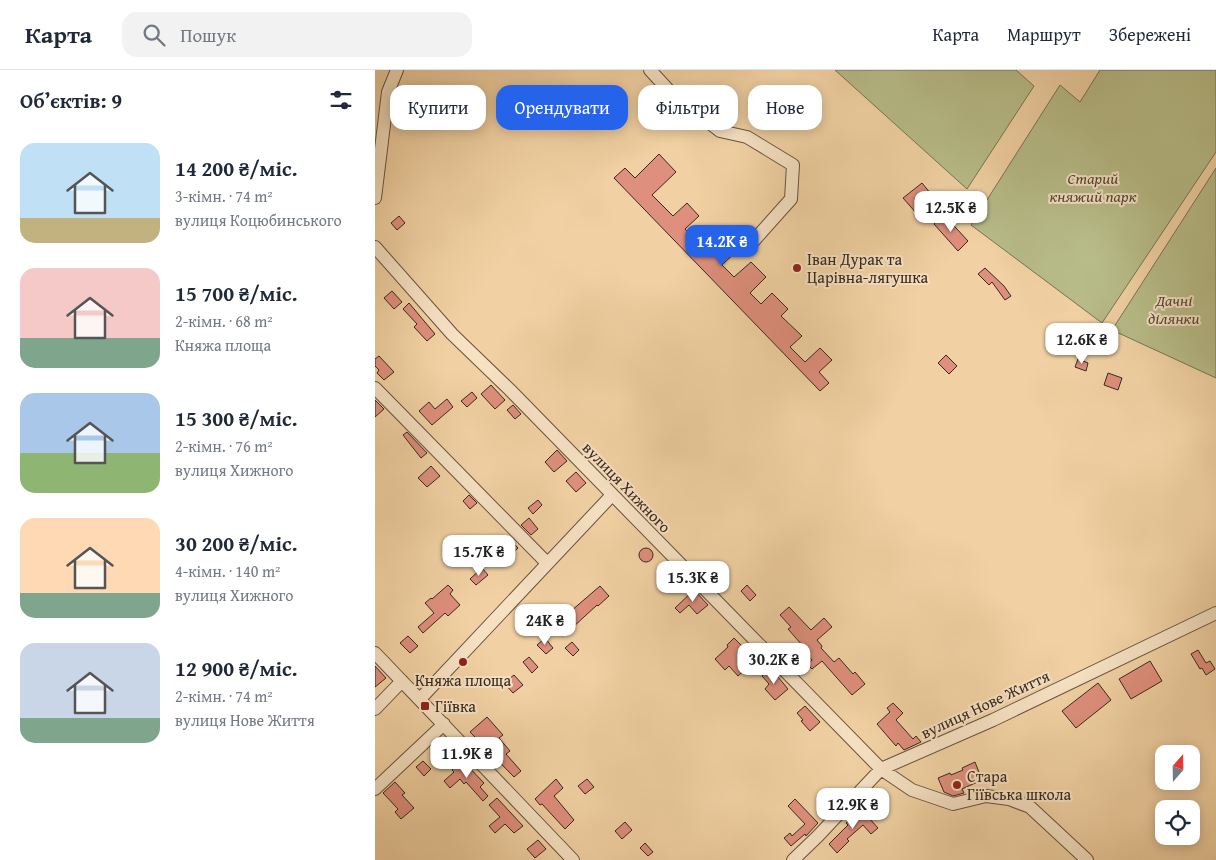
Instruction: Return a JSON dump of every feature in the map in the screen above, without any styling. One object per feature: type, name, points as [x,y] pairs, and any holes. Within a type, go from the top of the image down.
[{"type":"street","points":[[375,198],[387,92],[397,70]]},
{"type":"street","points":[[650,70],[673,95],[720,131],[747,137],[793,165],[791,199],[749,245]]},
{"type":"street","name":"вулиця Хижного","points":[[375,247],[452,334],[510,390],[881,769],[912,790],[953,804],[986,796],[1009,799],[1030,807],[1087,860]]},
{"type":"street","points":[[375,388],[547,564]]},
{"type":"street","points":[[419,699],[612,495]]},
{"type":"street","name":"вулиця Нове Життя","points":[[793,860],[881,769],[993,720],[1216,613]]},
{"type":"street","points":[[375,652],[573,860]]},
{"type":"street","points":[[375,709],[403,681]]},
{"type":"street","points":[[375,789],[444,724]]},
{"type":"green space","points":[[835,70],[1016,70],[1034,86],[967,189]]},
{"type":"green space","name":"Старий княжий парк","points":[[1100,70],[1216,70],[1216,152],[1102,323],[971,225],[1060,85],[1080,102]]},
{"type":"green space","name":"Дачні ділянки","points":[[1216,168],[1216,378],[1112,330]]},
{"type":"building","points":[[659,154],[676,172],[652,195],[673,216],[687,203],[699,216],[685,229],[706,250],[725,232],[740,248],[722,265],[734,277],[751,262],[766,277],[750,293],[761,304],[772,293],[788,309],[781,316],[802,336],[790,347],[805,362],[820,348],[832,360],[819,372],[829,383],[820,391],[614,178],[625,168],[635,178]]},
{"type":"building","points":[[922,183],[936,200],[918,215],[903,198]]},
{"type":"building","points":[[944,215],[968,241],[958,251],[934,224]]},
{"type":"building","points":[[399,216],[405,223],[397,230],[391,223]]},
{"type":"building","points":[[985,268],[1004,286],[1011,296],[1005,300],[992,282],[989,285],[978,274]]},
{"type":"building","points":[[392,291],[402,302],[394,309],[384,298]]},
{"type":"building","points":[[409,303],[435,334],[427,341],[414,327],[417,324],[403,309]]},
{"type":"building","points":[[946,355],[957,366],[949,374],[938,363]]},
{"type":"building","points":[[379,356],[394,372],[384,380],[377,373],[379,370],[375,366],[375,359]]},
{"type":"building","points":[[1078,359],[1088,363],[1086,371],[1075,367]]},
{"type":"building","points":[[1108,373],[1122,378],[1118,390],[1104,385]]},
{"type":"building","points":[[491,385],[505,400],[495,409],[481,394]]},
{"type":"building","points":[[472,392],[477,398],[467,407],[461,401]]},
{"type":"building","points":[[447,399],[453,407],[432,425],[419,411],[429,402],[435,409]]},
{"type":"building","points":[[375,400],[384,409],[375,417]]},
{"type":"building","points":[[513,405],[521,414],[515,419],[507,410]]},
{"type":"building","points":[[407,432],[427,453],[421,458],[403,435]]},
{"type":"building","points":[[557,450],[567,461],[554,472],[545,462]]},
{"type":"building","points":[[431,466],[440,476],[427,487],[418,478]]},
{"type":"building","points":[[576,472],[586,483],[576,492],[566,481]]},
{"type":"building","points":[[469,495],[477,503],[470,509],[463,501]]},
{"type":"building","points":[[538,500],[542,505],[533,514],[528,508]]},
{"type":"building","points":[[529,518],[538,529],[531,535],[521,525]]},
{"type":"building","points":[[510,540],[518,548],[499,565],[494,559],[505,549],[503,546]]},
{"type":"building","points":[[646,548],[651,550],[653,555],[651,560],[646,562],[641,560],[639,555],[641,550]]},
{"type":"building","points":[[482,568],[488,575],[476,585],[470,579]]},
{"type":"building","points":[[448,585],[453,590],[450,594],[460,605],[448,616],[445,613],[423,633],[418,627],[434,613],[425,603]]},
{"type":"building","points":[[747,585],[756,595],[750,601],[741,591]]},
{"type":"building","points":[[600,586],[609,596],[567,634],[559,625],[573,612],[571,611]]},
{"type":"building","points":[[694,590],[708,605],[697,614],[689,605],[680,613],[675,608]]},
{"type":"building","points":[[789,607],[811,630],[824,618],[832,627],[817,640],[822,646],[821,648],[834,662],[839,658],[865,684],[852,695],[822,661],[812,669],[807,664],[812,660],[800,647],[802,645],[788,629],[791,627],[780,615]]},
{"type":"building","points":[[408,636],[418,646],[410,653],[400,643]]},
{"type":"building","points":[[545,638],[553,648],[546,654],[537,645]]},
{"type":"building","points":[[734,638],[743,647],[737,653],[749,666],[738,676],[729,666],[725,670],[715,659],[728,647],[727,645]]},
{"type":"building","points":[[572,642],[579,650],[573,656],[565,648]]},
{"type":"building","points":[[1198,650],[1206,663],[1210,661],[1215,669],[1206,675],[1191,654]]},
{"type":"building","points":[[529,657],[538,667],[532,673],[523,662]]},
{"type":"building","points":[[1150,661],[1162,681],[1131,699],[1119,679]]},
{"type":"building","points":[[375,666],[386,678],[375,687]]},
{"type":"building","points":[[769,670],[788,689],[775,700],[765,689],[769,684],[762,676]]},
{"type":"building","points":[[514,675],[523,685],[513,693],[504,683]]},
{"type":"building","points":[[1098,683],[1111,700],[1076,728],[1062,711]]},
{"type":"building","points":[[893,703],[903,713],[896,720],[913,739],[916,736],[921,742],[904,750],[898,743],[896,746],[877,724],[890,712],[887,708]]},
{"type":"building","points":[[805,706],[820,722],[810,731],[797,713]]},
{"type":"building","points":[[487,717],[503,735],[499,738],[510,751],[506,754],[521,771],[514,777],[470,732]]},
{"type":"building","points":[[462,760],[484,783],[480,787],[488,796],[483,801],[466,782],[464,784],[460,779],[450,788],[444,781],[454,772],[452,770]]},
{"type":"building","points":[[423,761],[431,769],[424,776],[416,767]]},
{"type":"building","name":"Стара Гіївська школа","points":[[975,762],[982,780],[962,789],[964,793],[953,796],[944,792],[938,778],[963,770],[962,768]]},
{"type":"building","points":[[556,779],[563,788],[554,796],[574,820],[565,829],[535,799]]},
{"type":"building","points":[[587,779],[594,787],[585,794],[578,786]]},
{"type":"building","points":[[395,782],[405,793],[402,795],[414,808],[401,819],[395,812],[398,809],[383,793]]},
{"type":"building","points":[[879,789],[886,797],[878,805],[870,797]]},
{"type":"building","points":[[497,798],[523,826],[514,833],[505,824],[495,833],[489,826],[500,817],[489,805]]},
{"type":"building","points":[[795,799],[818,823],[806,836],[805,834],[791,846],[784,838],[790,833],[792,836],[805,824],[788,806]]},
{"type":"building","points":[[861,809],[878,828],[871,834],[863,825],[847,839],[849,841],[837,853],[829,844],[848,825],[846,823]]},
{"type":"building","points":[[625,822],[632,830],[622,839],[615,831]]},
{"type":"building","points":[[538,840],[546,849],[535,858],[527,849]]},
{"type":"building","points":[[645,843],[653,852],[648,856],[640,848]]},
{"type":"place","name":"Іван Дурак та Царівна-лягушка","points":[[797,268]]},
{"type":"place","name":"Княжа площа","points":[[463,662]]},
{"type":"place","name":"Гіївка","points":[[425,706]]},
{"type":"place","name":"Стара Гіївська школа","points":[[957,785]]}]
